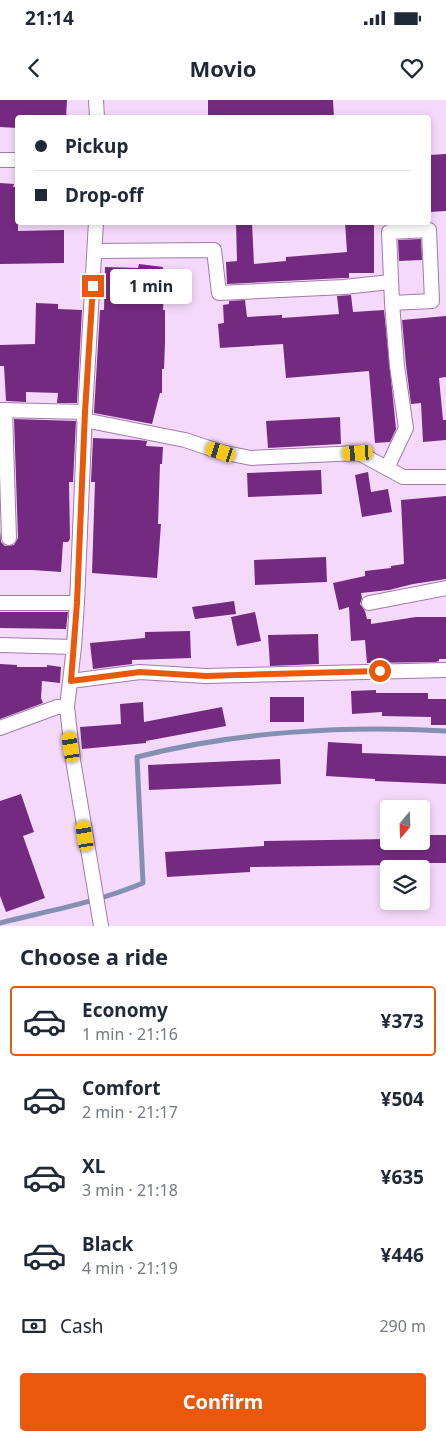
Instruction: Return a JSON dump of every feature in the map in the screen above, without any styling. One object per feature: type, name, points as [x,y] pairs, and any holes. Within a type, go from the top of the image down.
[{"type":"street","points":[[96,100],[97,115]]},
{"type":"street","points":[[0,160],[15,160]]},
{"type":"street","points":[[96,225],[77,603],[71,681],[66,707],[101,926]]},
{"type":"street","points":[[387,468],[406,428],[397,366],[390,282],[389,232],[429,230],[432,301],[392,304]]},
{"type":"street","points":[[95,251],[214,250],[219,293],[390,282]]},
{"type":"street","points":[[9,538],[2,410],[85,416],[185,440],[221,452],[251,458],[358,453],[403,477],[446,476]]},
{"type":"street","points":[[369,603],[446,588]]},
{"type":"street","points":[[0,603],[77,603]]},
{"type":"street","points":[[0,645],[74,647]]},
{"type":"street","points":[[71,681],[140,672],[206,676],[446,670]]},
{"type":"street","points":[[0,728],[57,707],[66,707]]},
{"type":"building","points":[[0,100],[67,100],[66,115],[15,115],[15,128],[0,127]]},
{"type":"building","points":[[208,100],[333,100],[334,115],[208,115]]},
{"type":"building","points":[[446,154],[446,211],[431,212],[431,155]]},
{"type":"building","points":[[0,183],[14,184],[15,225],[18,225],[18,231],[64,230],[64,263],[0,264]]},
{"type":"building","points":[[236,225],[252,225],[254,264],[286,261],[286,257],[347,252],[345,225],[374,225],[374,273],[349,273],[349,278],[227,284],[226,262],[237,261]]},
{"type":"building","points":[[421,239],[422,260],[399,261],[398,240]]},
{"type":"building","points":[[139,264],[163,267],[159,288],[164,289],[164,369],[162,369],[162,393],[160,393],[152,424],[94,413],[100,310],[104,310],[105,267],[138,268]]},
{"type":"building","points":[[351,295],[353,312],[384,310],[396,429],[390,442],[375,443],[369,371],[286,378],[283,344],[220,348],[218,324],[224,323],[223,305],[229,304],[229,301],[245,300],[247,317],[282,315],[282,318],[339,314],[337,296]]},
{"type":"building","points":[[36,303],[58,304],[58,309],[82,310],[77,403],[57,403],[58,393],[26,392],[26,402],[6,401],[4,366],[0,366],[0,345],[35,344]]},
{"type":"building","points":[[446,316],[446,377],[439,378],[443,420],[446,420],[446,440],[423,442],[421,403],[411,404],[402,320]]},
{"type":"building","points":[[340,417],[341,444],[268,448],[266,421]]},
{"type":"building","points":[[14,419],[76,421],[73,482],[69,482],[70,539],[68,542],[63,542],[61,572],[0,570],[0,530],[1,542],[5,546],[14,545],[18,538]]},
{"type":"building","points":[[93,438],[147,441],[146,446],[163,447],[162,464],[160,464],[158,524],[161,524],[157,578],[92,573],[95,482],[91,482]]},
{"type":"building","points":[[321,470],[322,494],[248,497],[247,473]]},
{"type":"building","points":[[368,472],[371,492],[388,489],[392,512],[362,517],[355,475]]},
{"type":"building","points":[[446,496],[446,579],[389,590],[361,593],[360,604],[365,611],[367,619],[371,619],[371,624],[416,617],[446,617],[446,659],[439,659],[436,662],[367,663],[365,640],[351,641],[349,607],[339,610],[333,583],[365,576],[365,571],[391,568],[391,566],[404,564],[401,500]]},
{"type":"building","points":[[326,557],[327,582],[255,585],[254,560]]},
{"type":"building","points":[[234,601],[236,614],[195,619],[192,607]]},
{"type":"building","points":[[0,612],[68,612],[66,629],[0,628]]},
{"type":"building","points":[[255,612],[261,641],[237,646],[231,617]]},
{"type":"building","points":[[190,631],[191,658],[132,660],[132,664],[93,669],[90,643],[145,638],[145,632]]},
{"type":"building","points":[[318,634],[319,664],[270,666],[268,635]]},
{"type":"building","points":[[0,664],[17,665],[17,667],[47,667],[47,665],[61,667],[60,683],[42,681],[41,698],[43,703],[0,719]]},
{"type":"building","points":[[376,690],[376,693],[428,693],[428,699],[446,699],[446,725],[431,725],[431,717],[382,716],[382,712],[352,714],[351,691]]},
{"type":"building","points":[[270,697],[304,697],[304,722],[270,722]]},
{"type":"building","points":[[143,702],[144,722],[222,707],[226,726],[146,741],[146,743],[82,749],[80,727],[121,724],[120,704]]},
{"type":"building","points":[[328,742],[362,744],[362,753],[446,756],[446,784],[375,781],[375,779],[326,776]]},
{"type":"building","points":[[280,759],[281,784],[149,790],[148,765]]},
{"type":"building","points":[[21,794],[34,832],[23,836],[45,898],[6,912],[0,896],[0,801]]},
{"type":"building","points":[[430,835],[446,835],[446,863],[430,863],[430,860],[380,860],[380,865],[250,867],[250,872],[167,877],[165,852],[264,846],[264,841],[380,839],[380,850],[430,850]]},
{"type":"waterway","points":[[0,923],[91,901],[143,883],[137,757],[174,748],[290,732],[368,729],[446,731]]},
{"type":"route","points":[[93,286],[85,412],[77,603],[71,681],[140,672],[206,676],[380,671]]}]
